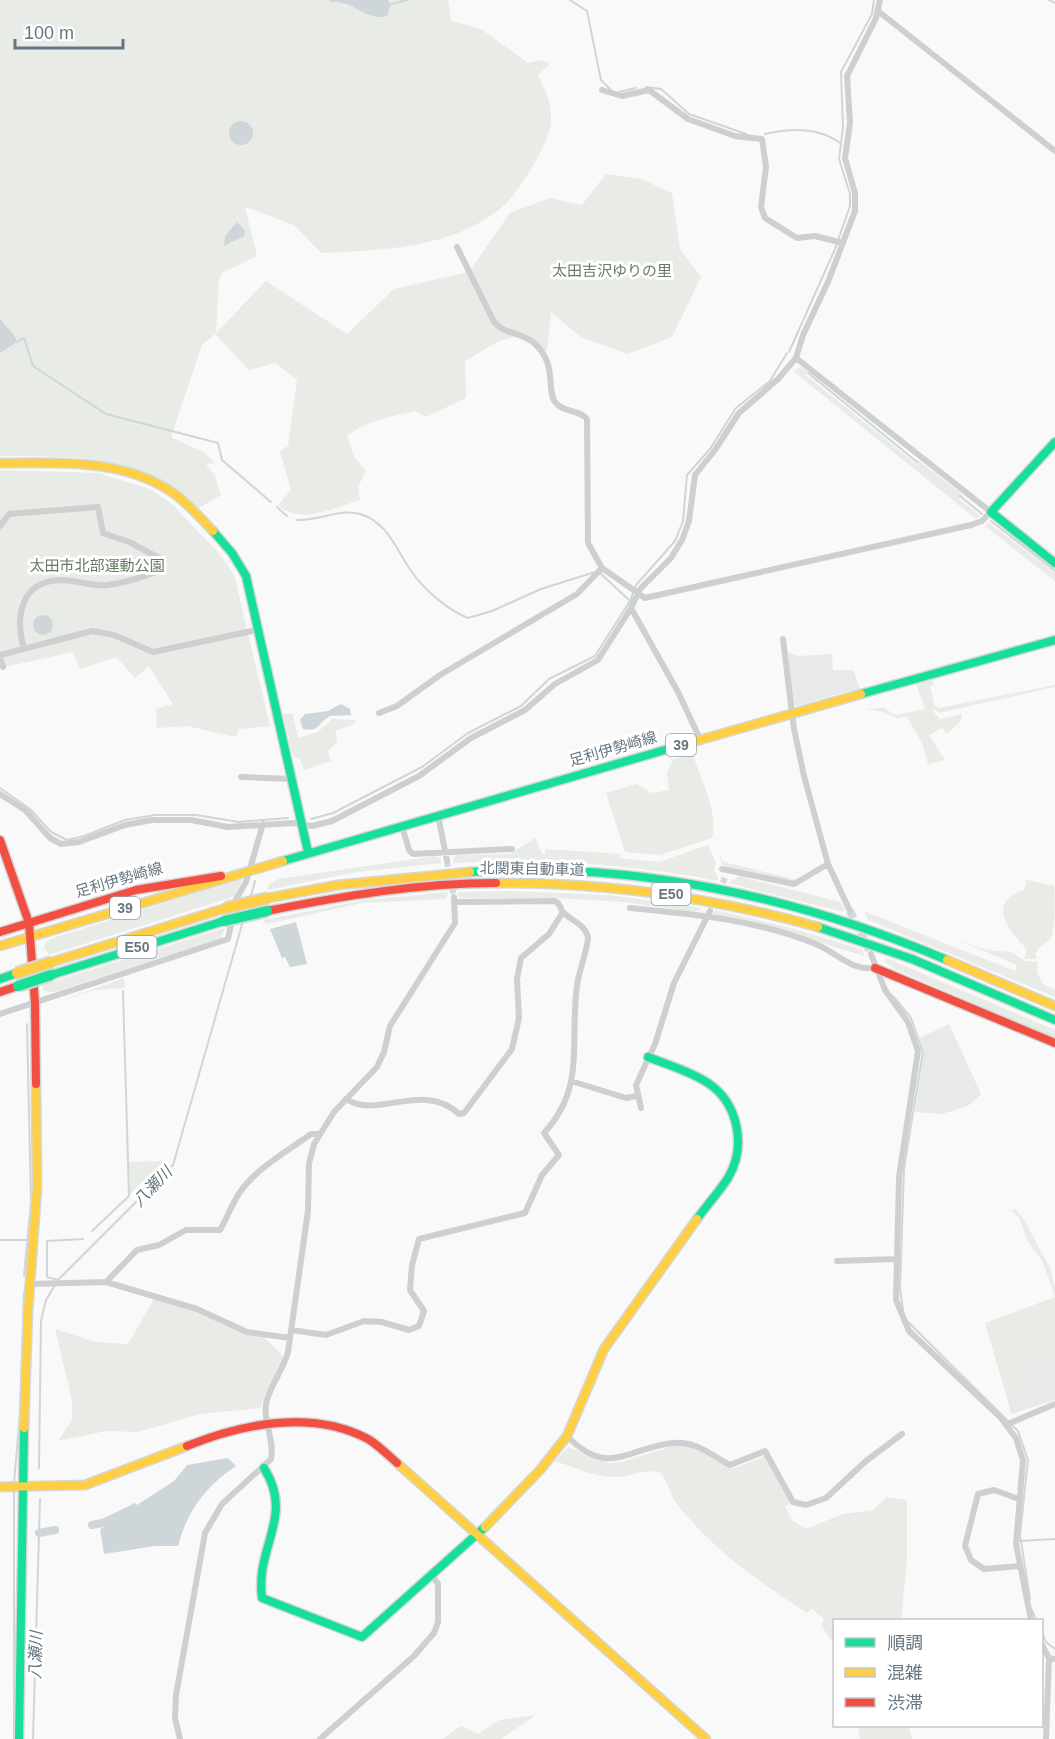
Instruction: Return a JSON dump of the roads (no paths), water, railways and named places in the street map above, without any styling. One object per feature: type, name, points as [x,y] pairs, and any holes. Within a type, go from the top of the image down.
[{"type":"main road","points":[[1055,442],[991,512],[1055,563]]},
{"type":"main road","points":[[0,463],[89,465],[151,481],[176,495],[225,543],[240,563],[249,582],[248,594],[308,852]]},
{"type":"main road","name":"足利伊勢崎線","points":[[0,946],[308,852],[1055,640]]},
{"type":"main road","points":[[0,840],[32,936],[35,1002],[38,1188],[30,1284],[22,1487],[19,1739]]},
{"type":"main road","name":"北関東自動車道","points":[[0,979],[226,908],[371,879],[480,870],[588,872],[676,882],[782,903],[856,925],[935,954],[1055,1006]]},
{"type":"main road","name":"足利伊勢崎線","points":[[0,932],[170,881],[250,871]]},
{"type":"main road","name":"北関東自動車道","points":[[0,992],[224,921],[351,894],[459,883],[560,883],[653,891],[742,906],[822,927],[931,966],[1055,1020]]},
{"type":"main road","points":[[875,968],[1055,1043]]},
{"type":"main road","points":[[264,1468],[274,1480],[278,1491],[274,1528],[261,1570],[261,1593],[265,1601],[362,1637],[479,1534],[540,1470],[567,1436],[604,1349],[728,1177],[739,1151],[736,1119],[724,1097],[703,1080],[648,1057]]},
{"type":"main road","points":[[0,1487],[85,1485],[199,1441],[267,1422],[300,1422],[348,1431],[369,1440],[415,1476],[706,1739]]},
{"type":"street","points":[[0,794],[25,810],[46,834],[61,844],[79,842],[142,821],[182,819],[228,827],[293,823],[302,826],[332,820],[419,776],[471,738],[525,710],[555,684],[598,660],[644,585],[670,558],[682,540],[689,521],[695,476],[739,413],[778,379],[796,358],[802,334],[828,282],[853,216],[855,202],[845,158],[850,123],[848,76],[878,11],[880,0]]},
{"type":"street","points":[[878,11],[1055,151]]},
{"type":"street","points":[[602,90],[622,96],[649,90],[688,119],[735,136],[762,139],[766,167],[761,207],[765,218],[792,236],[815,236],[843,243]]},
{"type":"street","points":[[457,247],[494,322],[503,331],[521,335],[539,348],[550,366],[556,403],[561,408],[582,414],[587,419],[588,543],[602,568],[638,594],[651,597],[972,525],[982,521],[991,512],[796,358]]},
{"type":"street","points":[[0,526],[9,514],[98,507],[103,533],[129,542],[164,560],[157,572],[118,583],[98,585],[60,580],[35,589],[28,595],[20,611],[18,629],[24,649]]},
{"type":"street","points":[[379,713],[397,706],[440,675],[576,594],[602,568]]},
{"type":"street","points":[[632,608],[678,692],[700,739]]},
{"type":"street","points":[[3,667],[0,657],[92,631],[114,634],[153,652],[252,632]]},
{"type":"street","points":[[783,639],[792,714],[804,776],[828,864],[850,911]]},
{"type":"street","points":[[241,777],[291,779]]},
{"type":"street","points":[[438,815],[447,861]]},
{"type":"street","points":[[0,1014],[228,939],[236,899],[250,871],[263,824]]},
{"type":"street","points":[[402,826],[411,854],[512,849]]},
{"type":"street","points":[[725,878],[725,870],[794,884],[828,864]]},
{"type":"street","points":[[30,1284],[106,1282],[197,1309],[247,1332],[290,1334],[326,1335],[364,1321],[382,1322],[409,1330],[419,1326],[424,1311],[410,1290],[416,1242],[426,1235],[495,1222],[527,1211],[542,1175],[560,1155],[544,1133],[561,1115],[571,1081],[576,1032],[576,987],[588,939],[584,927],[563,912],[555,901],[455,900],[455,923],[390,1026],[384,1052],[377,1067],[346,1099],[318,1134],[309,1164],[309,1211],[290,1334],[284,1369],[267,1402],[271,1460],[222,1504],[208,1524],[202,1541],[174,1706],[180,1739]]},
{"type":"street","points":[[630,908],[746,923],[820,946],[858,968],[875,968]]},
{"type":"street","points":[[641,1108],[636,1095],[636,1085],[674,983],[710,910]]},
{"type":"street","points":[[346,1099],[375,1105],[408,1100],[440,1102],[459,1114],[464,1113],[512,1049],[519,1018],[517,979],[521,958],[549,934],[563,912]]},
{"type":"street","points":[[871,954],[885,990],[908,1022],[918,1052],[898,1177],[896,1300],[909,1331],[1008,1424],[1023,1460],[1016,1533],[1031,1619]]},
{"type":"street","points":[[571,1081],[626,1098],[636,1095]]},
{"type":"street","points":[[106,1282],[137,1250],[159,1245],[186,1230],[220,1230],[238,1195],[251,1180],[266,1166],[311,1134],[318,1134]]},
{"type":"street","points":[[837,1261],[896,1259]]},
{"type":"street","points":[[1008,1424],[1055,1404]]},
{"type":"street","points":[[567,1436],[585,1452],[608,1460],[626,1458],[675,1443],[706,1450],[730,1465],[765,1451],[793,1502],[806,1504],[826,1498],[866,1461],[902,1434]]},
{"type":"street","points":[[1019,1499],[994,1490],[978,1494],[965,1546],[971,1560],[984,1569],[1020,1566]]},
{"type":"street","points":[[320,1739],[414,1656],[434,1633],[438,1622],[438,1584],[432,1577]]},
{"type":"street","points":[[1046,1739],[1052,1658]]},
{"type":"waterway","points":[[391,4],[407,0]]},
{"type":"waterway","points":[[570,0],[587,11],[601,80],[611,90]]},
{"type":"waterway","points":[[789,352],[835,249],[850,206],[850,194],[839,159],[843,127],[841,72],[872,14],[874,0]]},
{"type":"waterway","points":[[1049,0],[1055,3]]},
{"type":"waterway","points":[[646,87],[661,89],[689,114],[746,134]]},
{"type":"waterway","points":[[619,92],[636,88]]},
{"type":"waterway","points":[[765,134],[804,130],[823,134],[840,143]]},
{"type":"waterway","points":[[17,342],[24,338],[33,366],[106,414],[218,443],[222,460],[271,502]]},
{"type":"waterway","points":[[311,819],[333,813],[422,767],[468,733],[521,706],[549,679],[595,656],[630,601],[636,585],[675,541],[683,521],[687,475],[710,449],[736,408],[770,381],[787,353]]},
{"type":"waterway","points":[[808,373],[917,462]]},
{"type":"waterway","points":[[960,496],[982,514]]},
{"type":"waterway","points":[[277,507],[287,516]]},
{"type":"waterway","points":[[297,520],[345,513],[360,514],[370,518],[386,531],[425,588],[438,600],[468,618],[492,611],[541,589],[595,572]]},
{"type":"waterway","points":[[991,521],[1055,571]]},
{"type":"waterway","points":[[600,573],[630,601]]},
{"type":"waterway","points":[[0,788],[30,809],[51,832],[67,840],[125,820],[155,815],[196,815],[239,822],[288,818]]},
{"type":"waterway","name":"八瀬川","points":[[250,899],[255,881]]},
{"type":"waterway","name":"八瀬川","points":[[39,1468],[41,1321],[46,1300],[58,1280],[173,1165],[243,921]]},
{"type":"waterway","points":[[92,1231],[129,1196],[123,991]]},
{"type":"waterway","points":[[893,996],[911,1018],[923,1052],[904,1168],[900,1289],[903,1310]]},
{"type":"waterway","points":[[24,1276],[31,1202],[27,1024]]},
{"type":"waterway","points":[[58,1280],[47,1277],[47,1241],[83,1239]]},
{"type":"waterway","points":[[0,1240],[27,1240]]},
{"type":"waterway","points":[[14,1484],[20,1412],[24,1292]]},
{"type":"waterway","points":[[907,1321],[1018,1431],[1028,1460],[1020,1535],[1030,1599]]},
{"type":"waterway","points":[[14,1490],[14,1739]]},
{"type":"waterway","name":"八瀬川","points":[[33,1739],[40,1499]]},
{"type":"waterway","points":[[92,1525],[102,1523]]},
{"type":"waterway","points":[[39,1533],[55,1530]]},
{"type":"waterway","points":[[1020,1541],[1055,1539]]},
{"type":"waterway","points":[[1032,1610],[1036,1619]]},
{"type":"waterway","points":[[1043,1635],[1046,1642],[1055,1649]]},
{"type":"tunnel","points":[[447,861],[454,897]]},
{"type":"tunnel","points":[[719,891],[725,878]]},
{"type":"tunnel","points":[[850,911],[871,954]]},
{"type":"park label","name":"太田吉沢ゆりの里","points":[[612,271]]},
{"type":"park label","name":"太田市北部運動公園","points":[[97,566]]}]
